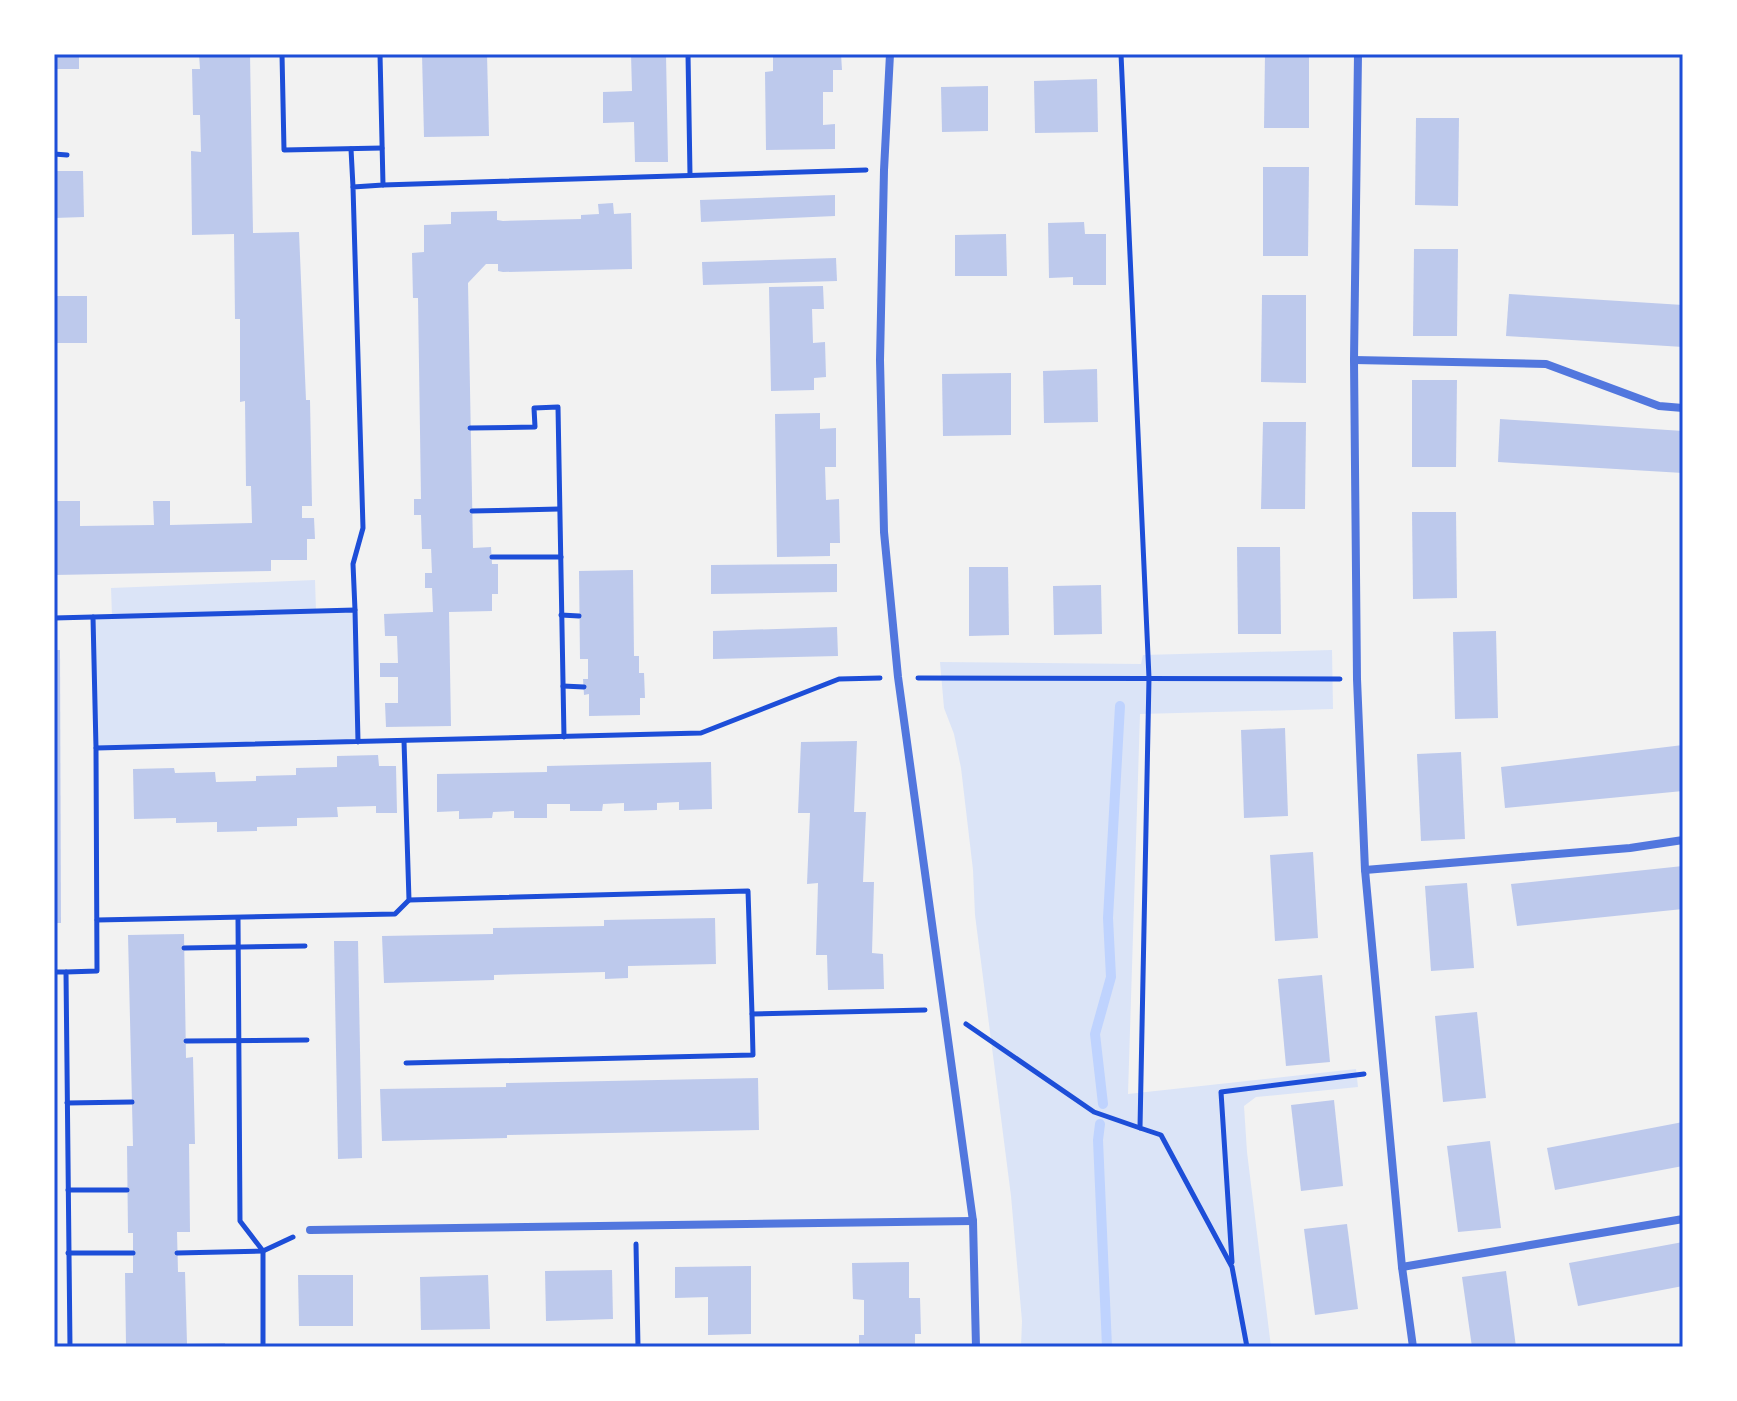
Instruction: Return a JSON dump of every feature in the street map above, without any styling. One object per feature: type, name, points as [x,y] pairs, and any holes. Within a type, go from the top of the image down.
[{"type":"street","points":[[890,54],[880,360],[884,532],[898,677],[973,1221],[976,1347]]},
{"type":"street","points":[[1358,54],[1354,360],[1357,679],[1365,870],[1382,1072],[1413,1347]]},
{"type":"street","points":[[1354,360],[1546,364],[1659,406],[1683,408]]},
{"type":"street","points":[[1365,870],[1630,848],[1683,840]]},
{"type":"street","points":[[1402,1267],[1683,1219]]},
{"type":"street","points":[[310,1230],[973,1221]]},
{"type":"path","points":[[282,54],[284,150],[382,148]]},
{"type":"path","points":[[380,54],[383,185]]},
{"type":"path","points":[[688,54],[690,175]]},
{"type":"path","points":[[1121,54],[1149,678],[1140,1128]]},
{"type":"path","points":[[351,149],[363,528],[353,564],[358,742]]},
{"type":"path","points":[[54,154],[67,155]]},
{"type":"path","points":[[353,187],[884,170]]},
{"type":"path","points":[[470,428],[535,427],[534,408],[558,407],[564,737]]},
{"type":"path","points":[[472,511],[559,509]]},
{"type":"path","points":[[492,557],[561,557]]},
{"type":"path","points":[[54,618],[355,610]]},
{"type":"path","points":[[561,615],[579,616]]},
{"type":"path","points":[[54,972],[97,971],[93,617]]},
{"type":"path","points":[[96,748],[701,733],[839,679],[1357,679]]},
{"type":"path","points":[[563,686],[584,687]]},
{"type":"path","points":[[404,741],[409,900]]},
{"type":"path","points":[[97,920],[395,914],[409,900],[748,891],[753,1055],[406,1063]]},
{"type":"path","points":[[238,918],[240,1221],[263,1251],[263,1347]]},
{"type":"path","points":[[184,948],[305,946]]},
{"type":"path","points":[[66,972],[70,1347]]},
{"type":"path","points":[[752,1014],[945,1009],[1094,1112],[1161,1135],[1232,1267]]},
{"type":"path","points":[[186,1041],[307,1040]]},
{"type":"path","points":[[1247,1347],[1232,1267],[1221,1092],[1382,1072]]},
{"type":"path","points":[[67,1103],[132,1102]]},
{"type":"path","points":[[68,1190],[127,1190]]},
{"type":"path","points":[[636,1226],[638,1347]]},
{"type":"path","points":[[177,1253],[263,1251],[310,1230]]},
{"type":"path","points":[[68,1253],[133,1253]]},
{"type":"shaded area","points":[[315,580],[316,611],[354,610],[359,742],[96,748],[93,617],[112,616],[111,588]]},
{"type":"shaded area","points":[[1332,650],[1333,709],[1140,714],[1128,1094],[1356,1069],[1358,1087],[1256,1097],[1244,1106],[1271,1347],[1021,1347],[1022,1321],[1011,1196],[975,915],[961,768],[954,734],[944,708],[940,662],[1141,664],[1143,655]]},
{"type":"building","points":[[54,54],[79,54],[79,69],[54,69]]},
{"type":"building","points":[[199,54],[250,54],[253,233],[299,232],[306,400],[310,400],[312,506],[302,506],[302,518],[314,518],[315,539],[307,539],[307,560],[271,560],[271,571],[54,575],[54,501],[80,501],[80,526],[154,525],[153,501],[170,501],[170,525],[252,523],[251,486],[246,486],[245,401],[240,402],[240,319],[235,319],[234,234],[192,235],[191,151],[201,152],[200,115],[193,115],[192,69],[200,69]]},
{"type":"building","points":[[422,54],[487,54],[489,136],[424,137]]},
{"type":"building","points":[[631,54],[666,54],[668,162],[635,162],[634,122],[603,123],[603,92],[632,91]]},
{"type":"building","points":[[773,54],[841,54],[842,70],[833,70],[833,92],[823,92],[823,125],[835,124],[835,149],[766,150],[765,72],[773,71]]},
{"type":"building","points":[[1265,54],[1309,54],[1309,128],[1264,128]]},
{"type":"building","points":[[1097,79],[1098,132],[1035,133],[1034,81]]},
{"type":"building","points":[[988,86],[988,131],[942,132],[941,87]]},
{"type":"building","points":[[1416,118],[1459,118],[1458,206],[1415,205]]},
{"type":"building","points":[[1263,167],[1309,167],[1308,256],[1263,256]]},
{"type":"building","points":[[54,171],[83,171],[84,217],[54,218]]},
{"type":"building","points":[[835,195],[835,216],[701,222],[700,200]]},
{"type":"building","points":[[613,203],[614,214],[631,213],[632,269],[503,272],[498,271],[498,264],[486,264],[468,283],[473,548],[491,547],[492,564],[498,564],[498,594],[492,594],[492,611],[449,612],[451,726],[386,727],[385,703],[398,703],[398,677],[380,677],[380,663],[398,663],[397,636],[385,636],[384,614],[433,612],[432,588],[425,588],[425,573],[432,573],[431,549],[422,549],[421,515],[414,515],[414,499],[421,499],[418,298],[413,298],[412,253],[424,252],[424,225],[451,224],[451,212],[497,211],[497,220],[503,221],[581,219],[581,215],[599,214],[598,204]]},
{"type":"building","points":[[1084,222],[1085,234],[1106,234],[1106,285],[1073,285],[1073,277],[1049,278],[1048,223]]},
{"type":"building","points":[[1006,234],[1007,276],[955,276],[955,235]]},
{"type":"building","points":[[1414,249],[1458,249],[1457,336],[1413,336]]},
{"type":"building","points":[[836,258],[837,281],[703,285],[702,262]]},
{"type":"building","points":[[823,286],[824,309],[812,309],[813,343],[825,342],[826,377],[814,378],[814,390],[771,391],[769,287]]},
{"type":"building","points":[[1509,294],[1683,305],[1683,347],[1506,336]]},
{"type":"building","points":[[1262,295],[1306,295],[1306,383],[1261,382]]},
{"type":"building","points":[[54,296],[87,296],[87,343],[54,343]]},
{"type":"building","points":[[1097,369],[1098,422],[1044,423],[1043,371]]},
{"type":"building","points":[[1011,373],[1011,435],[943,436],[942,374]]},
{"type":"building","points":[[1412,380],[1457,380],[1456,467],[1412,467]]},
{"type":"building","points":[[820,413],[820,429],[836,428],[836,467],[825,467],[826,500],[839,499],[840,543],[830,543],[830,556],[777,557],[775,414]]},
{"type":"building","points":[[1500,419],[1683,431],[1683,473],[1498,462]]},
{"type":"building","points":[[1263,422],[1306,422],[1305,509],[1261,509]]},
{"type":"building","points":[[1412,512],[1456,512],[1457,598],[1413,599]]},
{"type":"building","points":[[1237,547],[1280,547],[1281,634],[1238,634]]},
{"type":"building","points":[[837,564],[837,592],[711,594],[711,565]]},
{"type":"building","points":[[969,567],[1008,567],[1009,635],[969,636]]},
{"type":"building","points":[[633,570],[634,656],[639,656],[639,673],[644,673],[645,698],[640,698],[640,715],[589,716],[589,694],[584,695],[583,679],[588,679],[588,659],[580,659],[579,571]]},
{"type":"building","points":[[1101,585],[1102,634],[1054,635],[1053,586]]},
{"type":"building","points":[[837,627],[838,656],[713,659],[713,631]]},
{"type":"building","points":[[1496,631],[1498,718],[1455,719],[1453,632]]},
{"type":"building","points":[[54,650],[60,650],[61,923],[54,923]]},
{"type":"building","points":[[1285,728],[1288,816],[1244,818],[1241,730]]},
{"type":"building","points":[[857,741],[854,812],[866,812],[863,882],[874,882],[872,953],[883,954],[884,989],[828,990],[827,955],[816,955],[818,883],[807,884],[810,813],[798,813],[801,742]]},
{"type":"building","points":[[1683,745],[1683,791],[1505,808],[1501,767]]},
{"type":"building","points":[[1461,752],[1465,839],[1421,841],[1417,754]]},
{"type":"building","points":[[378,755],[379,766],[396,766],[397,813],[376,813],[376,806],[337,807],[338,817],[297,818],[297,826],[217,832],[217,822],[176,823],[176,818],[134,819],[133,769],[174,768],[175,773],[215,772],[216,782],[256,781],[256,776],[296,775],[296,768],[337,767],[337,756]]},
{"type":"building","points":[[711,762],[712,809],[679,810],[679,802],[657,803],[657,810],[624,811],[624,803],[603,804],[602,811],[570,811],[570,804],[547,804],[547,818],[514,818],[514,811],[493,812],[492,818],[459,819],[459,811],[437,812],[437,774],[547,772],[547,766]]},
{"type":"building","points":[[1313,852],[1318,938],[1275,941],[1270,855]]},
{"type":"building","points":[[1683,866],[1683,909],[1517,926],[1511,884]]},
{"type":"building","points":[[1467,883],[1474,968],[1431,971],[1425,886]]},
{"type":"building","points":[[715,918],[716,964],[628,966],[628,978],[605,979],[605,972],[494,975],[494,980],[384,983],[382,936],[493,934],[493,928],[604,926],[604,920]]},
{"type":"building","points":[[184,934],[186,1058],[193,1057],[195,1144],[189,1144],[190,1232],[177,1232],[178,1272],[185,1272],[187,1344],[225,1343],[225,1347],[126,1345],[125,1273],[133,1273],[133,1233],[128,1233],[127,1146],[133,1146],[128,935]]},
{"type":"building","points":[[334,941],[358,941],[362,1158],[338,1159]]},
{"type":"building","points":[[1322,975],[1330,1062],[1286,1066],[1278,979]]},
{"type":"building","points":[[1477,1012],[1486,1098],[1443,1102],[1435,1016]]},
{"type":"building","points":[[758,1078],[759,1130],[382,1141],[380,1089]]},
{"type":"building","points":[[1334,1100],[1343,1186],[1301,1191],[1291,1105]]},
{"type":"building","points":[[1683,1122],[1683,1166],[1555,1190],[1547,1148]]},
{"type":"building","points":[[1490,1141],[1501,1228],[1458,1232],[1447,1146]]},
{"type":"building","points":[[1347,1224],[1358,1309],[1315,1315],[1304,1229]]},
{"type":"building","points":[[1683,1242],[1683,1286],[1578,1306],[1569,1263]]},
{"type":"building","points":[[909,1262],[909,1298],[920,1298],[921,1334],[915,1334],[915,1347],[859,1347],[859,1335],[864,1335],[864,1300],[853,1299],[852,1263]]},
{"type":"building","points":[[751,1266],[751,1334],[708,1335],[708,1297],[675,1298],[675,1267]]},
{"type":"building","points":[[612,1270],[613,1319],[546,1321],[545,1271]]},
{"type":"building","points":[[1506,1271],[1516,1347],[1472,1347],[1462,1277]]},
{"type":"building","points":[[298,1275],[353,1275],[353,1326],[299,1326]]},
{"type":"building","points":[[488,1275],[490,1329],[421,1330],[420,1277]]},
{"type":"waterway","points":[[1103,1104],[1095,1034],[1111,977],[1108,918],[1120,706]]},
{"type":"waterway","points":[[1100,1124],[1098,1140],[1107,1347]]}]
